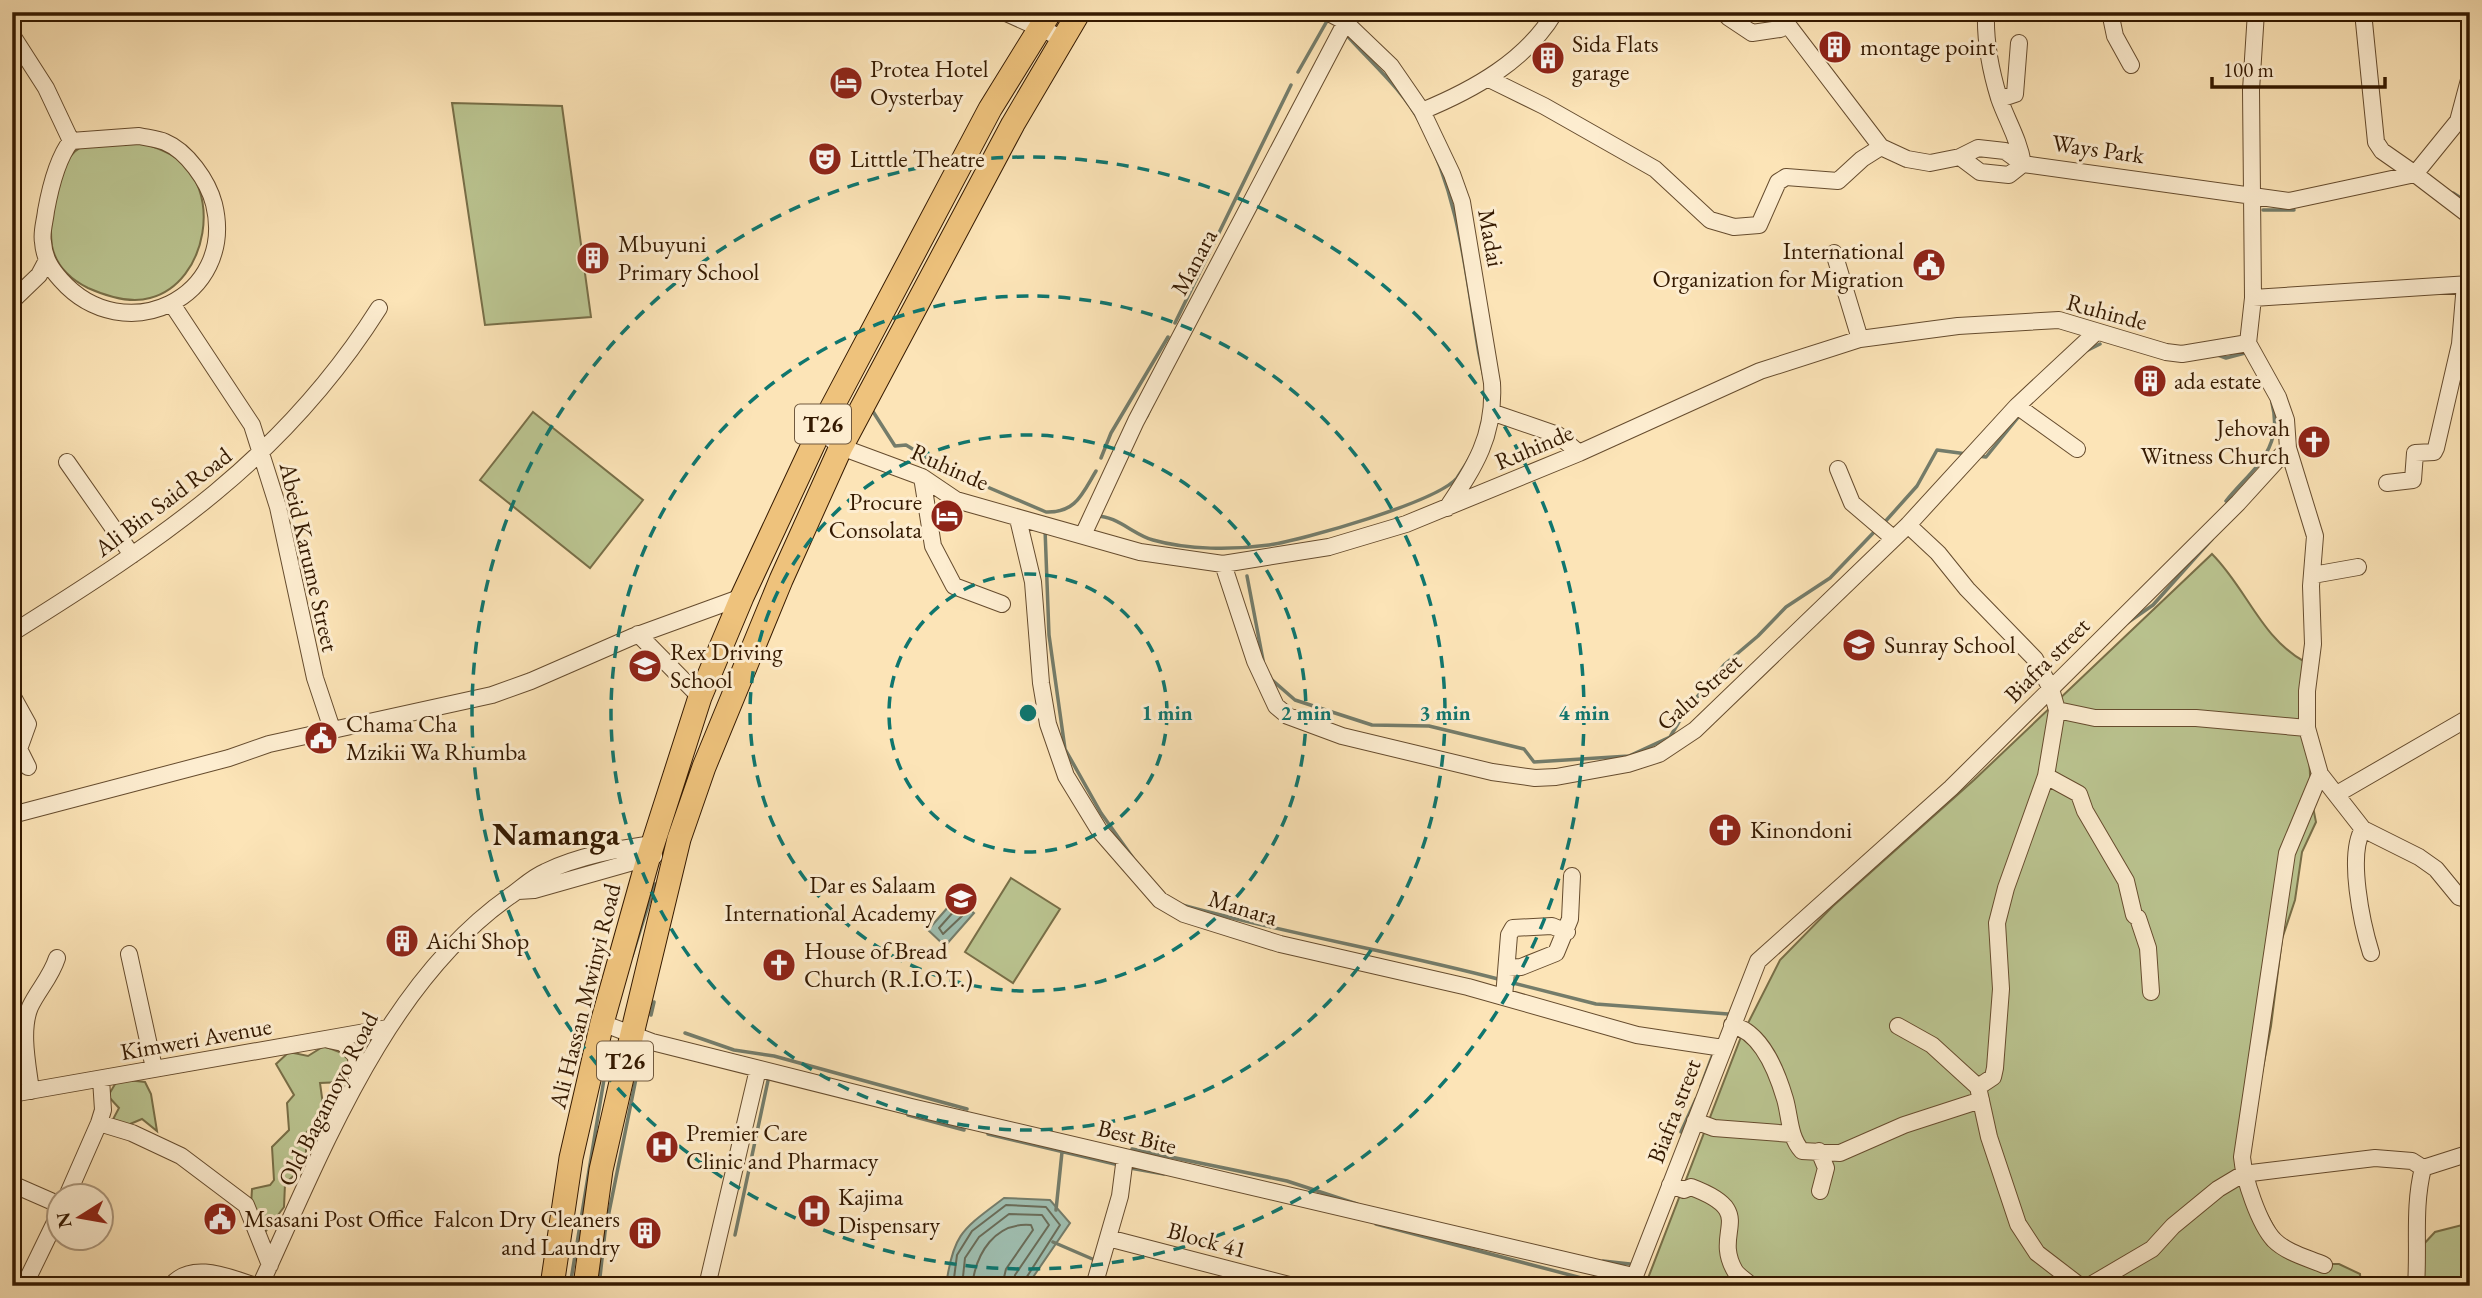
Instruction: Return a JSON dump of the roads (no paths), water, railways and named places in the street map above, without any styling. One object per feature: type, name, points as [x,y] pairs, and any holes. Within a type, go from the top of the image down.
[{"type":"highway","name":"Ali Hassan Mwinyi Road","points":[[552,1286],[571,1158],[602,1023],[651,851],[700,697],[742,597],[820,430],[990,110],[1048,16]]},
{"type":"highway","name":"T26","points":[[585,1286],[601,1170],[632,1034],[679,839],[704,767],[781,580],[841,447],[1013,124],[1072,25]]},
{"type":"street","points":[[1004,12],[1048,16],[1072,25]]},
{"type":"street","name":"Madai","points":[[1327,12],[1348,17],[1391,66],[1422,111],[1462,202],[1492,383],[1494,413],[1474,467],[1447,508]]},
{"type":"street","points":[[1422,111],[1489,79],[1547,26],[1555,12]]},
{"type":"street","points":[[1960,157],[1980,172],[2009,175],[2023,164],[2019,141],[2000,99],[1990,60],[1986,12]]},
{"type":"street","points":[[2110,12],[2115,36],[2131,65]]},
{"type":"street","points":[[2256,12],[2251,90],[2253,298],[2248,343],[2278,397],[2286,420],[2288,448],[2315,536],[2314,644],[2307,691],[2307,728],[2320,774],[2363,829],[2419,857],[2436,869],[2459,897],[2470,900]]},
{"type":"street","points":[[2363,12],[2375,142],[2382,151],[2470,216]]},
{"type":"street","name":"Manara","points":[[1083,536],[1136,421],[1348,17]]},
{"type":"street","points":[[1489,79],[1545,106],[1655,169],[1710,220],[1734,227],[1759,225],[1778,182],[1786,177],[1838,181],[1861,159],[1881,147],[1779,19],[1752,33],[1728,17]]},
{"type":"street","points":[[12,35],[46,88],[71,141],[50,189],[42,241],[47,260],[67,286],[88,303],[135,315],[172,304],[195,286],[212,262],[217,234],[214,203],[204,181],[188,159],[166,142],[139,136],[71,141]]},
{"type":"street","points":[[2000,99],[2015,94],[2019,44]]},
{"type":"street","points":[[2415,174],[2464,122],[2470,76]]},
{"type":"street","name":"Ways Park","points":[[1881,147],[1907,159],[1930,163],[1960,157],[1978,148],[2004,151],[2023,164],[2289,201],[2415,174]]},
{"type":"street","points":[[1834,253],[1860,339]]},
{"type":"street","points":[[12,302],[39,275],[47,260]]},
{"type":"street","points":[[2253,298],[2468,284],[2460,344],[2436,448],[2429,453],[2415,453],[2413,481],[2387,483]]},
{"type":"street","name":"Ali Bin Said Road","points":[[12,634],[194,512],[261,455],[252,425],[172,304]]},
{"type":"street","name":"Abeid Karume Street","points":[[332,729],[315,678],[278,507],[261,455],[347,360],[379,308]]},
{"type":"street","name":"Ruhinde","points":[[820,430],[841,447],[922,477],[956,500],[1140,552],[1223,564],[1329,547],[1375,535],[1579,453],[1760,371],[1860,339],[2012,321],[2059,320],[2182,354],[2248,343]]},
{"type":"street","name":"Galu Street","points":[[1223,564],[1255,661],[1276,706],[1287,716],[1330,732],[1428,758],[1535,778],[1628,764],[1680,743],[1908,525],[2017,407],[2093,335],[2092,330]]},
{"type":"street","points":[[2017,407],[2077,449]]},
{"type":"street","points":[[1494,413],[1558,435],[1579,453]]},
{"type":"street","name":"Biafra street","points":[[1632,1281],[1758,961],[1951,788],[2238,503],[2288,448]]},
{"type":"street","points":[[67,462],[132,555]]},
{"type":"street","points":[[1838,469],[1852,503],[1893,538]]},
{"type":"street","points":[[922,477],[933,546],[954,586],[1002,604]]},
{"type":"street","name":"Manara","points":[[1018,519],[1033,582],[1041,683],[1048,724],[1066,776],[1099,830],[1160,900],[1184,914],[1236,932],[1506,982],[1637,1035],[1723,1048]]},
{"type":"street","points":[[1732,1025],[1743,1028],[1756,1040],[1774,1066],[1792,1134],[1802,1151],[1840,1153],[1980,1094],[1993,1077],[2001,989],[2001,949],[1997,933],[2000,907],[2046,776],[2057,710],[2051,689],[2035,659],[1967,589],[1938,553],[1908,525]]},
{"type":"street","points":[[2313,575],[2358,567]]},
{"type":"street","points":[[12,815],[332,729],[492,695],[531,681],[638,634],[742,597]]},
{"type":"street","points":[[638,634],[700,697]]},
{"type":"street","points":[[12,695],[28,724],[19,749],[28,767]]},
{"type":"street","points":[[2057,710],[2095,718],[2196,718],[2307,728]]},
{"type":"street","points":[[2337,794],[2470,717]]},
{"type":"street","points":[[2320,774],[2287,853],[2242,1141],[2243,1174],[2266,1229],[2275,1241],[2288,1250],[2324,1265]]},
{"type":"street","points":[[2046,776],[2079,794],[2085,811],[2126,881],[2134,915],[2138,918],[2148,948],[2151,992]]},
{"type":"street","points":[[2363,829],[2354,847],[2360,908],[2371,953]]},
{"type":"street","name":"Old Bagamoyo Road","points":[[258,1286],[356,1084],[387,1028],[457,938],[518,891],[534,890],[679,839]]},
{"type":"street","points":[[1506,982],[1521,967],[1556,953],[1567,932],[1572,876]]},
{"type":"street","points":[[1506,982],[1508,942],[1513,928],[1552,926],[1567,932]]},
{"type":"street","points":[[129,954],[154,1068]]},
{"type":"street","points":[[31,1091],[27,1022],[30,1009],[53,971],[57,958]]},
{"type":"street","name":"Best Bite","points":[[602,1023],[652,1042],[758,1069],[1632,1281]]},
{"type":"street","points":[[1898,1026],[1932,1045],[1980,1094],[1997,1163],[2018,1224],[2037,1253],[2080,1286]]},
{"type":"street","name":"Kimweri Avenue","points":[[12,1094],[387,1028]]},
{"type":"street","points":[[323,1040],[343,1043],[350,1049],[358,1066],[356,1084]]},
{"type":"street","points":[[707,1286],[758,1069]]},
{"type":"street","points":[[73,1182],[103,1110],[101,1079]]},
{"type":"street","points":[[1695,1121],[1714,1128],[1792,1134]]},
{"type":"street","points":[[99,1123],[132,1133],[173,1152],[202,1169],[246,1205],[270,1265]]},
{"type":"street","points":[[1819,1151],[1825,1168],[1820,1191]]},
{"type":"street","points":[[2423,1168],[2470,1153]]},
{"type":"street","points":[[1094,1286],[1120,1196],[1125,1157]]},
{"type":"street","points":[[2096,1284],[2152,1249],[2191,1211],[2218,1189],[2243,1174],[2375,1158],[2412,1160],[2423,1168]]},
{"type":"street","points":[[2416,1286],[2414,1232],[2417,1192],[2423,1168]]},
{"type":"street","points":[[12,1184],[46,1199]]},
{"type":"street","points":[[1670,1185],[1684,1190],[1691,1187],[1727,1206],[1731,1260],[1735,1271],[1752,1286]]},
{"type":"street","name":"Block 41","points":[[1108,1238],[1260,1282],[1293,1286]]},
{"type":"street","points":[[24,1286],[46,1241]]},
{"type":"street","points":[[171,1286],[182,1275],[201,1272],[258,1286]]},
{"type":"water","points":[[956,898],[974,913],[945,946],[928,930]]},
{"type":"water","points":[[1004,1198],[1050,1200],[1070,1223],[1027,1286],[946,1286],[952,1254],[962,1234],[969,1225]]},
{"type":"waterway","points":[[1298,72],[1327,21],[1313,12]]},
{"type":"waterway","points":[[1343,31],[1395,86],[1413,111],[1434,151],[1444,178],[1459,233],[1487,391],[1487,416],[1475,448],[1457,478],[1445,488],[1424,498],[1368,519],[1269,545],[1241,548],[1181,546],[1153,540],[1118,522],[1095,516],[1092,512],[1126,444],[1147,416],[1170,362],[1312,84],[1343,31]]},
{"type":"waterway","points":[[1175,323],[1291,85]]},
{"type":"waterway","points":[[2453,193],[2467,202]]},
{"type":"waterway","points":[[2263,210],[2294,210]]},
{"type":"waterway","points":[[1101,458],[1111,433],[1168,337]]},
{"type":"waterway","points":[[2086,351],[2100,344]]},
{"type":"waterway","points":[[2218,355],[2226,358],[2245,353]]},
{"type":"waterway","points":[[2226,501],[2256,468],[2270,446],[2275,419],[2272,403]]},
{"type":"waterway","points":[[872,410],[895,446],[906,445],[934,462]]},
{"type":"waterway","points":[[1978,456],[1986,457],[2020,415]]},
{"type":"waterway","points":[[1883,524],[1917,486],[1937,450],[1967,454]]},
{"type":"waterway","points":[[950,471],[1046,512],[1071,506],[1096,471]]},
{"type":"waterway","points":[[1045,529],[1049,635],[1065,749],[1101,813],[1133,858]]},
{"type":"waterway","points":[[1271,679],[1295,700],[1372,725],[1429,726],[1524,749],[1534,762],[1629,756],[1670,737],[1686,710],[1725,664],[1786,607],[1830,578],[1877,529]]},
{"type":"waterway","points":[[2127,623],[2153,605],[2212,539]]},
{"type":"waterway","points":[[1247,576],[1263,660]]},
{"type":"waterway","points":[[632,956],[655,884]]},
{"type":"waterway","points":[[1182,905],[1502,980]]},
{"type":"waterway","points":[[1509,982],[1596,1004],[1728,1014]]},
{"type":"waterway","points":[[651,1015],[654,1002]]},
{"type":"waterway","points":[[685,1033],[734,1050],[774,1056],[967,1109]]},
{"type":"waterway","points":[[570,1286],[609,1049]]},
{"type":"waterway","points":[[599,1286],[605,1232],[642,1049]]},
{"type":"waterway","points":[[1701,1086],[1713,1054]]},
{"type":"waterway","points":[[735,1235],[769,1076]]},
{"type":"waterway","points":[[1681,1132],[1696,1099]]},
{"type":"waterway","points":[[908,1115],[964,1130]]},
{"type":"waterway","points":[[988,1134],[1119,1165]]},
{"type":"waterway","points":[[1132,1149],[1287,1181],[1357,1204]]},
{"type":"waterway","points":[[1056,1210],[1062,1152]]},
{"type":"waterway","points":[[1130,1168],[1164,1174]]},
{"type":"waterway","points":[[1376,1224],[1612,1286]]},
{"type":"waterway","points":[[1053,1242],[1097,1261]]},
{"type":"waterway","points":[[1603,1261],[1630,1264]]},
{"type":"waterway","points":[[1297,1281],[1317,1286]]},
{"type":"place","name":"montage point","points":[[1835,47]]},
{"type":"place","name":"Sida Flats garage","points":[[1548,58]]},
{"type":"place","name":"Protea Hotel Oysterbay","points":[[846,83]]},
{"type":"place","name":"Litttle Theatre","points":[[825,159]]},
{"type":"place","name":"Mbuyuni Primary School","points":[[593,258]]},
{"type":"place","name":"International Organization for Migration","points":[[1929,265]]},
{"type":"place","name":"ada estate","points":[[2150,381]]},
{"type":"place","name":"Jehovah Witness Church","points":[[2314,442]]},
{"type":"place","name":"Procure Consolata","points":[[947,516]]},
{"type":"place","name":"Sunray School","points":[[1859,645]]},
{"type":"place","name":"Rex Driving School","points":[[645,666]]},
{"type":"place","name":"Chama Cha Mzikii Wa Rhumba","points":[[321,738]]},
{"type":"place","name":"Kinondoni","points":[[1725,830]]},
{"type":"place","name":"Dar es Salaam International Academy","points":[[961,899]]},
{"type":"place","name":"Aichi Shop","points":[[402,941]]},
{"type":"place","name":"House of Bread Church (R.I.O.T.)","points":[[779,965]]},
{"type":"place","name":"Premier Care Clinic and Pharmacy","points":[[662,1147]]},
{"type":"place","name":"Kajima Dispensary","points":[[814,1211]]},
{"type":"place","name":"Msasani Post Office","points":[[220,1219]]},
{"type":"place","name":"Falcon Dry Cleaners and Laundry","points":[[645,1233]]},
{"type":"district","name":"Namanga","points":[[556,834]]}]
